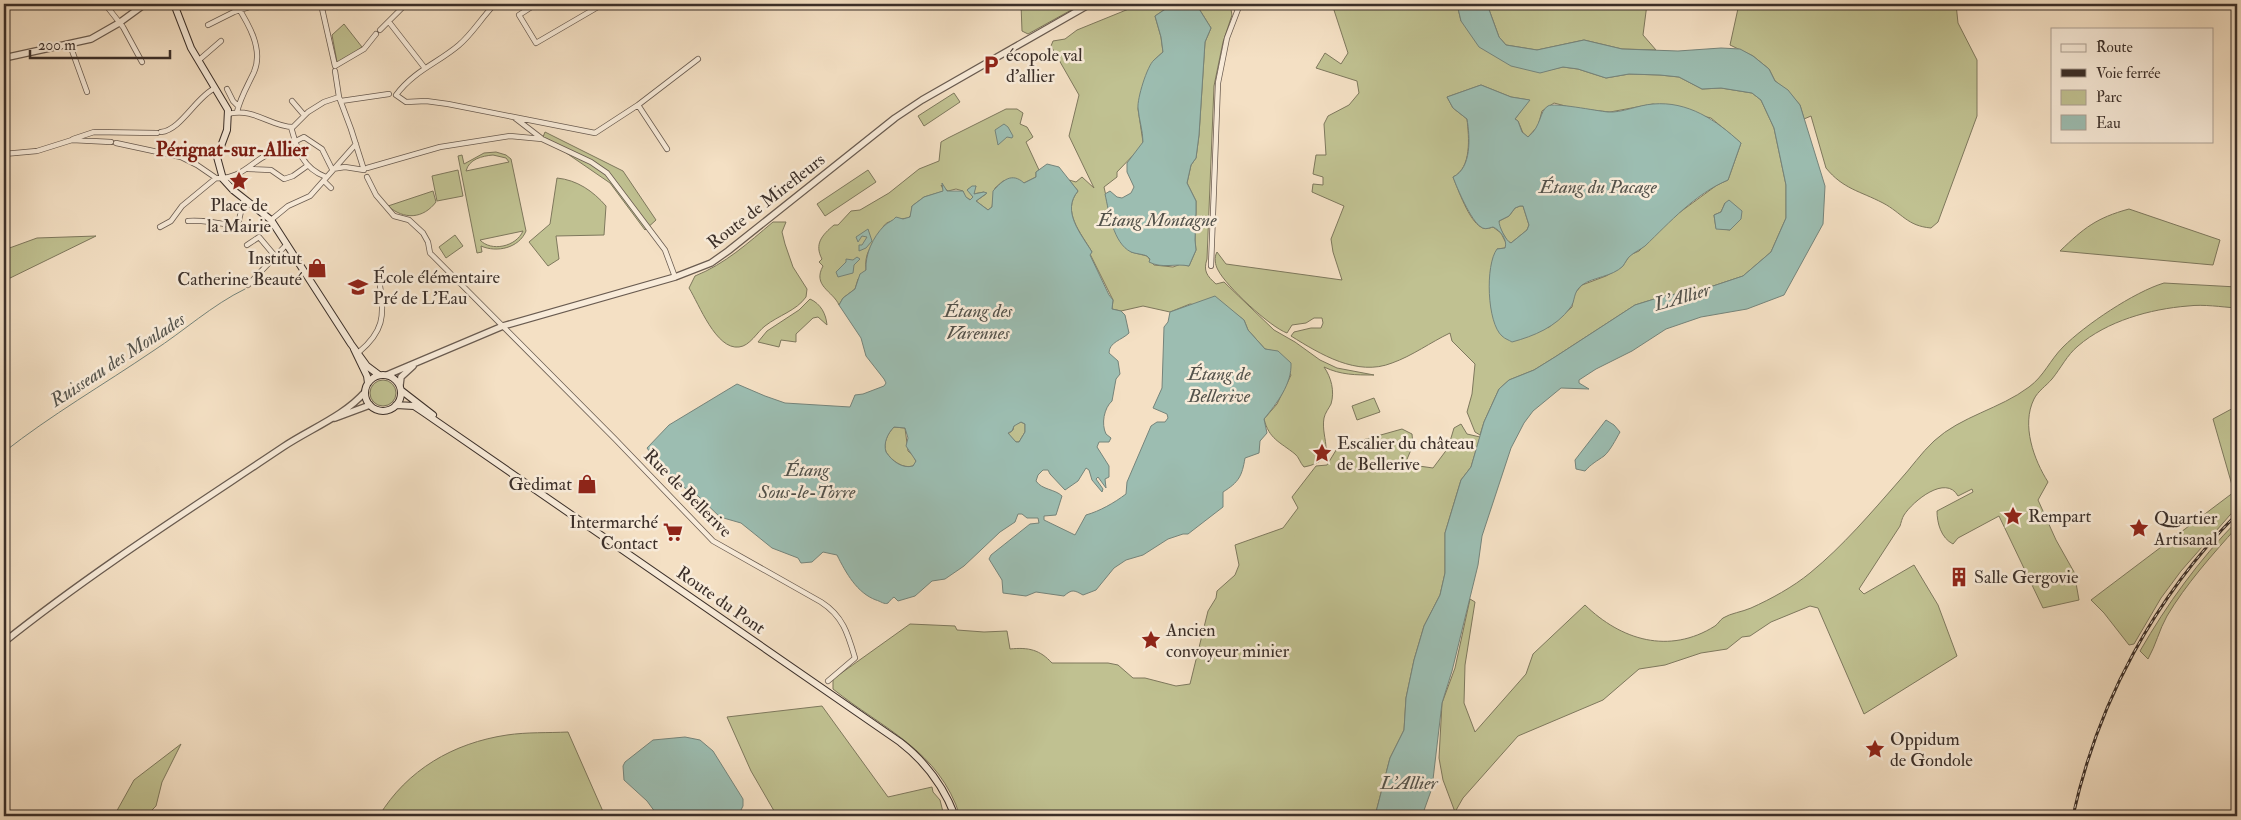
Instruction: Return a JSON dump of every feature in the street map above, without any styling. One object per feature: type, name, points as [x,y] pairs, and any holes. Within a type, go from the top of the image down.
[{"type":"main road","points":[[174,4],[186,35],[228,114],[227,130],[217,156],[223,179],[244,199],[271,220],[287,244],[351,344],[367,376],[368,383],[365,392],[370,405],[386,411],[396,405],[401,396],[396,380],[387,375],[379,375],[368,383]]},
{"type":"main road","points":[[351,344],[359,352],[367,366],[379,375]]},
{"type":"main road","name":"Route du Pont","points":[[400,388],[408,397],[424,406],[448,430]]},
{"type":"main road","name":"Route du Pont","points":[[396,405],[414,406],[900,742],[918,757],[938,780],[955,816]]},
{"type":"street","points":[[105,4],[119,23],[142,62]]},
{"type":"street","points":[[4,58],[91,39],[119,23],[144,4]]},
{"type":"street","points":[[228,114],[238,109],[257,61],[255,42],[236,4]]},
{"type":"street","points":[[208,25],[234,12],[241,12],[259,4]]},
{"type":"street","points":[[321,4],[329,36],[340,99],[365,169]]},
{"type":"street","points":[[335,69],[364,49],[406,4]]},
{"type":"street","points":[[495,4],[458,46],[424,67],[396,95],[404,102],[416,101],[448,104],[595,133],[638,104],[698,58]]},
{"type":"street","points":[[536,4],[519,15],[536,43],[603,4]]},
{"type":"street","points":[[590,4],[594,10]]},
{"type":"street","name":"Route de Mirefleurs","points":[[387,375],[503,326],[675,277],[718,258],[895,118],[1019,43],[1090,4]]},
{"type":"street","points":[[1211,266],[1218,83],[1228,38],[1240,4]]},
{"type":"street","points":[[389,22],[424,67]]},
{"type":"street","points":[[329,36],[334,32]]},
{"type":"street","points":[[199,60],[221,41]]},
{"type":"street","points":[[70,45],[87,92]]},
{"type":"street","points":[[4,154],[37,151],[94,132],[159,133],[174,126],[205,94],[215,88]]},
{"type":"street","points":[[227,89],[238,109],[291,127],[296,125],[304,115],[320,104],[340,99],[389,94]]},
{"type":"street","points":[[292,101],[304,115]]},
{"type":"street","points":[[638,104],[667,149]]},
{"type":"street","points":[[514,118],[542,139],[591,162],[607,173],[665,250],[675,277]]},
{"type":"street","points":[[291,127],[298,152],[307,166],[325,179],[331,188]]},
{"type":"street","points":[[332,169],[345,167],[365,169],[440,147],[510,136],[542,139]]},
{"type":"street","points":[[248,169],[252,162],[304,138],[322,150],[332,169]]},
{"type":"street","points":[[72,140],[114,143],[181,157],[216,178],[223,179],[248,169],[271,170],[284,179],[293,176],[307,166]]},
{"type":"street","points":[[271,220],[288,206],[310,196],[356,144]]},
{"type":"street","points":[[367,177],[376,195],[385,206],[397,218],[409,220],[423,234],[428,242],[430,253],[503,326]]},
{"type":"street","points":[[160,227],[171,221],[182,206],[216,178]]},
{"type":"street","points":[[188,221],[201,219],[210,223],[227,223],[234,226],[238,224],[244,199]]},
{"type":"street","points":[[247,245],[259,237],[275,256]]},
{"type":"street","points":[[248,285],[287,244]]},
{"type":"street","points":[[359,352],[366,346],[380,327],[382,313],[380,286]]},
{"type":"street","name":"Rue de Bellerive","points":[[503,326],[713,541],[836,612],[846,630],[855,658],[828,681]]},
{"type":"street","name":"Route de Mirefleurs","points":[[400,388],[404,372],[421,361]]},
{"type":"street","points":[[4,642],[44,610],[145,539],[350,405],[365,392]]},
{"type":"street","points":[[313,428],[361,406],[370,405]]},
{"type":"green space","points":[[1021,4],[1082,4],[1028,34],[1022,31]]},
{"type":"green space","points":[[1141,4],[1173,4],[1155,16],[1163,52],[1154,60],[1142,88],[1138,109],[1143,142],[1141,147],[1117,172],[1117,177],[1104,187],[1113,228],[1131,252],[1147,256],[1154,265],[1173,267],[1181,264],[1189,266],[1196,250],[1196,201],[1187,183],[1191,165],[1196,158],[1205,42],[1211,28],[1196,4],[1230,4],[1232,15],[1223,42],[1214,86],[1207,259],[1205,267],[1207,273],[1216,284],[1224,282],[1274,330],[1320,360],[1337,368],[1374,375],[1354,375],[1324,367],[1332,384],[1333,394],[1331,404],[1324,418],[1325,454],[1315,464],[1304,467],[1296,455],[1272,436],[1266,426],[1264,419],[1277,404],[1291,375],[1274,351],[1265,349],[1248,330],[1244,320],[1232,311],[1190,304],[1170,312],[1143,306],[1121,311],[1112,309],[1113,300],[1090,254],[1092,252],[1074,222],[1071,206],[1078,191],[1069,180],[1076,182],[1082,177],[1094,188],[1069,136],[1079,95],[1051,46],[1053,41],[1065,39],[1077,30]]},
{"type":"green space","points":[[1332,4],[1457,4],[1461,21],[1540,72],[1563,67],[1578,69],[1606,78],[1629,74],[1660,75],[1679,77],[1702,89],[1721,88],[1752,93],[1761,100],[1774,128],[1786,185],[1786,218],[1771,252],[1743,276],[1701,290],[1664,296],[1635,305],[1534,370],[1509,380],[1499,389],[1480,435],[1475,432],[1467,412],[1472,394],[1475,364],[1452,341],[1450,333],[1407,357],[1379,367],[1366,367],[1339,362],[1291,336],[1294,332],[1321,328],[1322,318],[1314,318],[1306,323],[1292,325],[1287,333],[1270,323],[1249,305],[1230,286],[1216,266],[1217,252],[1226,264],[1342,280],[1331,239],[1344,206],[1312,192],[1313,184],[1323,185],[1323,177],[1313,174],[1316,155],[1326,155],[1324,124],[1328,116],[1349,105],[1359,93],[1357,81],[1316,68],[1325,53],[1341,64],[1348,53]],"holes":[[[1481,85],[1511,97],[1529,100],[1515,119],[1518,121],[1523,133],[1528,137],[1538,126],[1542,111],[1554,103],[1573,108],[1610,112],[1653,104],[1711,118],[1741,143],[1728,180],[1717,185],[1672,218],[1639,251],[1630,255],[1622,267],[1606,276],[1582,285],[1574,294],[1572,307],[1548,328],[1497,249],[1505,248],[1507,245],[1501,233],[1493,227],[1484,228],[1477,224],[1464,204],[1453,177],[1459,173],[1466,159],[1468,151],[1468,126],[1467,119],[1453,108],[1447,97]],[[1725,203],[1730,230],[1716,228],[1714,215],[1721,212]]]},
{"type":"green space","points":[[1487,4],[1647,4],[1643,35],[1656,50],[1622,49],[1584,40],[1537,50],[1506,45],[1499,37]]},
{"type":"green space","points":[[1739,4],[1956,4],[1958,23],[1977,60],[1977,116],[1938,222],[1931,228],[1916,225],[1890,207],[1852,189],[1832,175],[1826,168],[1811,116],[1804,119],[1800,105],[1788,91],[1775,81],[1769,69],[1753,56],[1730,45]]},
{"type":"green space","points":[[344,24],[362,47],[339,63],[337,62],[332,35]]},
{"type":"green space","points":[[954,93],[960,102],[924,126],[918,116]]},
{"type":"green space","points":[[1006,109],[1017,109],[1023,113],[1020,124],[1027,127],[1033,137],[1026,142],[1039,170],[1036,172],[1036,177],[1024,183],[1003,181],[995,188],[992,207],[988,210],[976,201],[986,194],[984,192],[973,194],[976,186],[968,189],[973,197],[971,200],[965,197],[963,191],[956,189],[948,191],[941,185],[944,191],[924,197],[912,206],[911,215],[908,218],[894,220],[884,226],[869,250],[866,259],[866,270],[858,279],[855,289],[843,298],[839,305],[820,279],[823,266],[819,262],[822,259],[819,244],[826,232],[834,225],[838,225],[851,211],[860,210],[889,193],[919,169],[939,161],[941,142]]},
{"type":"green space","points":[[545,132],[623,171],[656,220],[645,230],[610,183],[543,137]]},
{"type":"green space","points":[[496,152],[506,155],[511,159],[526,231],[518,242],[507,248],[494,249],[481,246],[482,252],[477,253],[458,156],[462,155],[464,164],[484,153]],"holes":[[[493,155],[506,158],[509,162],[466,171],[473,161],[480,157]],[[523,231],[515,241],[503,246],[490,246],[480,240]]]},
{"type":"green space","points":[[458,170],[463,196],[437,201],[432,176]]},
{"type":"green space","points":[[868,170],[876,182],[825,216],[817,204]]},
{"type":"green space","points":[[557,178],[571,181],[584,187],[606,206],[604,235],[556,236],[559,259],[548,266],[529,242],[550,224]]},
{"type":"green space","points":[[433,191],[436,202],[425,212],[413,216],[400,214],[388,206]]},
{"type":"green space","points":[[1523,206],[1529,225],[1527,230],[1511,243],[1508,242],[1498,225],[1499,221],[1509,216],[1515,208]]},
{"type":"green space","points":[[2129,209],[2220,240],[2213,265],[2060,251],[2076,236],[2099,220]]},
{"type":"green space","points":[[773,222],[786,222],[782,232],[785,244],[793,267],[807,289],[806,297],[797,306],[770,322],[747,344],[739,347],[731,346],[723,341],[709,325],[689,288],[695,276],[726,259]]},
{"type":"green space","points":[[455,235],[463,246],[446,258],[439,247]]},
{"type":"green space","points":[[96,236],[4,281],[4,250],[37,238]]},
{"type":"green space","points":[[2164,283],[2237,287],[2237,308],[2200,305],[2174,308],[2144,313],[2116,323],[2089,337],[2071,353],[2052,379],[2036,396],[2030,409],[2029,431],[2031,442],[2038,463],[2048,482],[2038,500],[2056,540],[2074,572],[2079,600],[2043,608],[1999,516],[1958,538],[1953,544],[1945,538],[1940,530],[1937,511],[1973,492],[1972,489],[1958,496],[1953,490],[1946,488],[1938,489],[1922,497],[1908,509],[1903,516],[1900,526],[1859,589],[1864,594],[1914,565],[1938,605],[1957,656],[1864,714],[1818,608],[1810,606],[1771,622],[1750,636],[1742,637],[1727,649],[1701,653],[1665,665],[1639,669],[1603,700],[1518,736],[1463,798],[1455,812],[1443,780],[1439,758],[1442,703],[1455,668],[1470,599],[1475,602],[1465,665],[1464,703],[1475,732],[1526,674],[1533,654],[1585,605],[1614,627],[1630,635],[1646,640],[1680,640],[1698,635],[1715,626],[1726,616],[1759,604],[1796,583],[1822,563],[1845,540],[1925,450],[1945,432],[2018,395],[2039,378],[2054,357],[2072,338],[2125,301]]},
{"type":"green space","points":[[810,299],[822,310],[827,325],[818,317],[813,318],[796,334],[796,342],[781,340],[779,347],[758,342],[767,331],[799,310]]},
{"type":"green space","points":[[383,380],[392,384],[396,393],[392,402],[383,406],[374,402],[370,393],[374,384]]},
{"type":"green space","points":[[1374,398],[1380,412],[1357,420],[1352,406]]},
{"type":"green space","points":[[2237,406],[2237,507],[2181,571],[2161,598],[2134,644],[2129,645],[2104,613],[2091,600],[2234,492],[2213,419]]},
{"type":"green space","points":[[1021,422],[1025,424],[1025,432],[1019,442],[1016,442],[1008,434],[1013,430],[1014,425]]},
{"type":"green space","points":[[1461,424],[1467,434],[1480,437],[1471,467],[1461,480],[1445,533],[1445,573],[1440,595],[1424,626],[1414,660],[1406,698],[1404,730],[1390,758],[1375,816],[960,816],[951,793],[924,757],[890,729],[833,689],[833,679],[910,624],[955,626],[957,630],[984,632],[1007,631],[1010,649],[1034,650],[1052,663],[1108,663],[1118,665],[1133,678],[1145,678],[1176,686],[1190,684],[1208,611],[1216,598],[1217,591],[1235,575],[1239,565],[1235,545],[1283,528],[1298,508],[1292,497],[1316,466],[1327,465],[1338,447],[1402,429],[1412,434],[1413,445],[1405,464],[1433,468],[1448,448],[1454,428]]},
{"type":"green space","points":[[894,427],[905,428],[908,451],[914,456],[916,462],[913,466],[909,467],[898,464],[886,452],[886,439]]},
{"type":"green space","points":[[2237,521],[2237,527],[2174,604],[2164,621],[2148,659],[2140,651],[2161,616],[2184,583]]},
{"type":"green space","points":[[822,706],[888,797],[932,787],[933,792],[940,800],[944,816],[777,816],[751,771],[727,717]]},
{"type":"green space","points":[[568,732],[605,816],[379,816],[403,785],[433,761],[450,752],[487,739],[507,735]]},
{"type":"green space","points":[[181,744],[162,782],[156,806],[146,816],[114,816],[134,780]]},
{"type":"water","name":"Étang Montagne","points":[[1173,4],[1196,4],[1211,28],[1205,42],[1196,158],[1191,165],[1187,183],[1196,201],[1196,250],[1189,266],[1154,264],[1149,262],[1150,259],[1147,256],[1131,252],[1125,248],[1116,234],[1110,218],[1105,194],[1110,191],[1117,197],[1122,198],[1131,193],[1134,187],[1127,172],[1127,163],[1143,142],[1138,108],[1139,98],[1151,63],[1163,52],[1155,16]]},
{"type":"water","name":"L'Allier","points":[[1457,4],[1487,4],[1499,37],[1506,45],[1537,50],[1584,40],[1622,49],[1678,51],[1721,48],[1740,49],[1753,56],[1769,69],[1775,81],[1788,90],[1800,105],[1825,186],[1823,224],[1784,295],[1747,309],[1701,317],[1666,329],[1632,351],[1579,380],[1579,383],[1589,389],[1561,388],[1533,411],[1524,423],[1511,448],[1482,536],[1478,565],[1452,671],[1442,703],[1432,788],[1422,816],[1375,816],[1390,758],[1404,730],[1406,698],[1424,626],[1440,595],[1445,573],[1445,533],[1461,480],[1471,467],[1484,422],[1499,389],[1509,380],[1534,370],[1635,305],[1664,296],[1701,290],[1743,276],[1771,252],[1786,218],[1786,185],[1774,128],[1761,100],[1752,93],[1721,88],[1702,89],[1679,77],[1629,74],[1606,78],[1578,69],[1563,67],[1540,73],[1511,66],[1479,47],[1461,21]]},
{"type":"water","name":"Étang du Pacage","points":[[1481,85],[1511,97],[1530,100],[1515,119],[1518,121],[1522,132],[1528,137],[1536,128],[1545,108],[1552,105],[1608,112],[1653,104],[1666,104],[1690,109],[1701,114],[1722,127],[1741,143],[1728,180],[1694,201],[1645,246],[1629,257],[1619,270],[1582,285],[1577,291],[1572,305],[1551,326],[1536,334],[1512,342],[1503,337],[1497,329],[1493,319],[1489,294],[1489,280],[1493,257],[1497,249],[1505,248],[1506,245],[1503,236],[1496,228],[1484,228],[1477,224],[1465,204],[1453,177],[1464,167],[1467,159],[1469,143],[1468,126],[1467,119],[1453,108],[1447,97]],"holes":[[[1523,206],[1529,225],[1527,230],[1511,243],[1503,233],[1499,221],[1509,216],[1515,208]]]},
{"type":"water","points":[[1004,124],[1013,136],[1012,138],[1007,137],[998,145],[995,130]]},
{"type":"water","points":[[1047,164],[1059,167],[1078,191],[1071,206],[1074,222],[1092,252],[1090,255],[1113,300],[1112,309],[1121,311],[1125,315],[1129,333],[1111,346],[1109,353],[1118,361],[1120,374],[1116,379],[1112,401],[1104,416],[1104,430],[1111,438],[1109,442],[1099,442],[1097,447],[1109,466],[1109,477],[1105,479],[1106,488],[1098,477],[1096,479],[1103,489],[1102,492],[1092,480],[1089,470],[1086,468],[1078,481],[1065,490],[1048,470],[1043,470],[1038,475],[1036,481],[1062,496],[1056,515],[1044,516],[1044,520],[1075,535],[1086,515],[1117,501],[1126,494],[1127,482],[1151,426],[1157,422],[1165,422],[1168,418],[1167,414],[1153,408],[1162,388],[1164,327],[1168,322],[1170,312],[1215,296],[1244,320],[1248,330],[1265,349],[1278,351],[1291,363],[1291,371],[1286,386],[1279,400],[1264,419],[1267,433],[1260,441],[1259,453],[1245,458],[1243,470],[1239,478],[1223,492],[1223,507],[1188,534],[1168,539],[1143,555],[1126,560],[1114,568],[1096,590],[1083,595],[1071,591],[1064,596],[1036,592],[1026,596],[1003,593],[1002,580],[989,559],[991,555],[1030,524],[1039,523],[1038,518],[1027,518],[1022,514],[1018,514],[1015,522],[1000,532],[964,566],[945,579],[932,581],[915,596],[898,601],[894,597],[885,604],[863,593],[848,575],[837,555],[823,552],[812,562],[801,563],[798,558],[772,548],[741,523],[720,517],[698,496],[680,485],[661,468],[647,448],[669,425],[737,384],[785,403],[850,407],[855,395],[884,386],[886,383],[884,379],[866,356],[861,338],[839,305],[843,298],[855,289],[860,274],[866,270],[868,252],[876,235],[896,217],[903,219],[910,217],[912,206],[924,197],[943,191],[942,183],[947,191],[963,191],[970,200],[973,197],[967,190],[972,186],[976,186],[974,194],[987,193],[976,201],[988,210],[992,207],[993,191],[1000,184],[1012,178],[1016,178],[1024,183],[1036,177],[1036,172]],"holes":[[[1021,422],[1025,424],[1025,432],[1019,442],[1016,442],[1008,433]],[[894,427],[905,428],[908,438],[906,446],[916,461],[913,466],[909,467],[898,464],[886,452],[887,438]]]},
{"type":"water","points":[[1729,200],[1742,211],[1741,219],[1730,230],[1716,229],[1714,215],[1721,212],[1725,203]]},
{"type":"water","points":[[868,229],[872,241],[866,248],[859,251],[859,245],[862,245],[867,237],[862,236],[858,242],[856,237]]},
{"type":"water","points":[[857,257],[860,259],[854,265],[853,273],[838,277],[836,272],[846,262],[846,259],[853,260]]},
{"type":"water","points":[[1606,420],[1620,432],[1613,445],[1604,456],[1585,471],[1576,469],[1575,460]]},
{"type":"water","points":[[685,737],[700,740],[713,751],[743,799],[743,806],[738,816],[658,816],[647,801],[624,780],[623,766],[625,762],[653,740]]},
{"type":"waterway","name":"Ruisseau des Monlades","points":[[4,452],[22,438],[165,343],[210,310],[245,289]]},
{"type":"railway","points":[[2073,816],[2084,773],[2098,732],[2114,692],[2134,653],[2180,580],[2207,546],[2237,514]]},
{"type":"place","name":"écopole val d'allier","points":[[991,65]]},
{"type":"place","name":"Place de la Mairie","points":[[239,181]]},
{"type":"place","name":"Institut Catherine Beauté","points":[[317,268]]},
{"type":"place","name":"École élémentaire Pré de L'Eau","points":[[358,287]]},
{"type":"place","name":"Escalier du château de Bellerive","points":[[1322,453]]},
{"type":"place","name":"Gedimat","points":[[587,484]]},
{"type":"place","name":"Rempart","points":[[2013,516]]},
{"type":"place","name":"Quartier Artisanal","points":[[2139,528]]},
{"type":"place","name":"Intermarché Contact","points":[[673,532]]},
{"type":"place","name":"Salle Gergovie","points":[[1959,577]]},
{"type":"place","name":"Ancien convoyeur minier","points":[[1151,640]]},
{"type":"place","name":"Oppidum de Gondole","points":[[1875,749]]},
{"type":"district","name":"Pérignat-sur-Allier","points":[[232,149]]},
{"type":"water label","name":"Étang des Varennes","points":[[978,321]]},
{"type":"water label","name":"Étang de Bellerive","points":[[1219,384]]},
{"type":"water label","name":"Étang Sous-le-Torre","points":[[807,480]]}]
